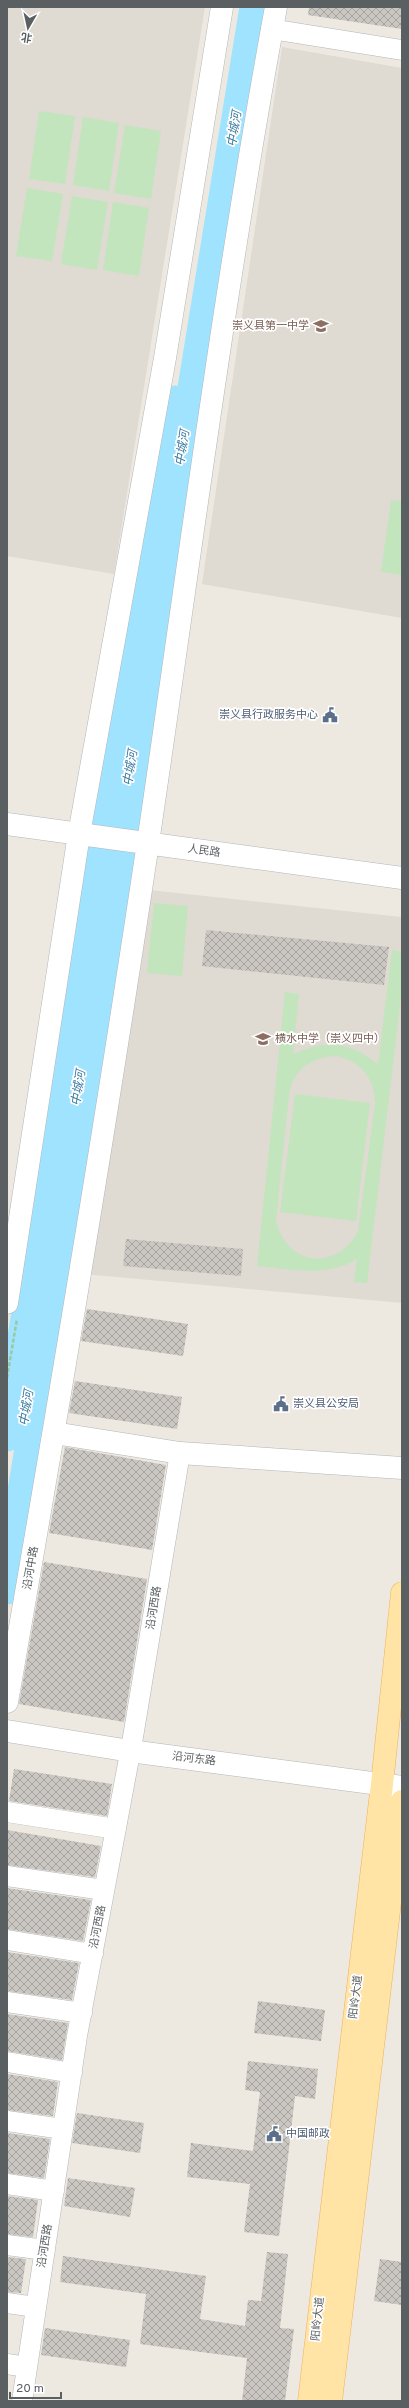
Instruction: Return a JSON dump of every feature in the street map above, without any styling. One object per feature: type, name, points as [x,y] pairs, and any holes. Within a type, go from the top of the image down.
[{"type":"main road","name":"阳岭大道","points":[[309,2401],[392,1785],[402,1594]]},
{"type":"main road","name":"阳岭大道","points":[[331,2401],[402,1801]]},
{"type":"street","points":[[7,1303],[88,834],[222,7]]},
{"type":"street","name":"沿河中路","points":[[7,1702],[54,1433],[142,842],[276,7]]},
{"type":"street","points":[[272,29],[402,50]]},
{"type":"street","name":"人民路","points":[[7,824],[402,878]]},
{"type":"street","points":[[54,1433],[180,1453],[402,1468]]},
{"type":"street","name":"沿河西路","points":[[22,2401],[82,2013],[130,1751],[180,1453]]},
{"type":"street","name":"沿河东路","points":[[7,1731],[130,1751],[392,1785]]},
{"type":"street","points":[[7,1812],[116,1829]]},
{"type":"street","points":[[7,1876],[104,1890]]},
{"type":"street","points":[[7,1940],[92,1954]]},
{"type":"street","points":[[7,2002],[82,2013]]},
{"type":"street","points":[[7,2062],[72,2073]]},
{"type":"street","points":[[7,2121],[63,2129]]},
{"type":"street","points":[[7,2184],[54,2190]]},
{"type":"street","points":[[7,2245],[45,2250]]},
{"type":"street","points":[[7,2303],[36,2307]]},
{"type":"street","points":[[7,2364],[27,2367]]},
{"type":"shaded area","points":[[7,7],[205,7],[114,574],[7,556]]},
{"type":"shaded area","name":"崇义县第一中学","points":[[282,47],[402,68],[402,618],[202,584]]},
{"type":"shaded area","name":"横水中学（崇义四中）","points":[[149,890],[402,917],[402,1303],[83,1274]]},
{"type":"green space","points":[[39,111],[75,116],[65,184],[29,179]]},
{"type":"green space","points":[[83,117],[119,123],[109,191],[73,185]]},
{"type":"green space","points":[[125,125],[161,131],[151,199],[114,193]]},
{"type":"green space","points":[[27,188],[63,194],[52,261],[16,256]]},
{"type":"green space","points":[[72,196],[108,202],[97,270],[61,264]]},
{"type":"green space","points":[[113,202],[149,208],[139,276],[103,270]]},
{"type":"green space","points":[[391,500],[402,501],[402,575],[381,572]]},
{"type":"green space","points":[[154,903],[188,906],[182,976],[147,973]]},
{"type":"green space","points":[[392,950],[402,952],[402,989],[367,1283],[354,1282],[357,1259],[333,1269],[308,1271],[257,1266],[285,992],[299,994],[293,1054],[317,1046],[337,1045],[357,1051],[378,1064]],"holes":[[[336,1056],[345,1058],[359,1066],[369,1078],[375,1103],[358,1231],[349,1244],[338,1253],[326,1258],[313,1258],[301,1255],[290,1247],[282,1236],[276,1221],[289,1095],[295,1078],[299,1072],[311,1062],[327,1057]]]},
{"type":"green space","points":[[295,1094],[370,1103],[356,1221],[280,1212]]},
{"type":"building","points":[[309,7],[402,7],[402,29],[308,15]]},
{"type":"building","points":[[206,930],[389,947],[384,985],[202,966]]},
{"type":"building","points":[[126,1239],[243,1249],[241,1276],[123,1266]]},
{"type":"building","points":[[87,1309],[188,1324],[183,1356],[81,1341]]},
{"type":"building","points":[[75,1381],[182,1397],[177,1429],[69,1413]]},
{"type":"building","points":[[65,1447],[166,1465],[152,1550],[49,1533]]},
{"type":"building","points":[[44,1562],[147,1579],[124,1722],[19,1704]]},
{"type":"building","points":[[14,1769],[112,1784],[107,1816],[9,1801]]},
{"type":"building","points":[[7,1830],[101,1846],[95,1877],[7,1865]]},
{"type":"building","points":[[7,1888],[91,1900],[83,1941],[7,1929]]},
{"type":"building","points":[[7,1952],[79,1963],[72,2000],[7,1991]]},
{"type":"building","points":[[258,2001],[325,2010],[321,2041],[254,2033]]},
{"type":"building","points":[[7,2014],[68,2023],[62,2060],[7,2051]]},
{"type":"building","points":[[248,2061],[318,2069],[315,2099],[295,2096],[279,2236],[244,2232],[250,2184],[187,2177],[191,2143],[253,2151],[260,2092],[245,2090]]},
{"type":"building","points":[[7,2074],[58,2082],[53,2116],[7,2110]]},
{"type":"building","points":[[77,2113],[144,2123],[140,2153],[72,2143]]},
{"type":"building","points":[[7,2133],[50,2139],[44,2178],[7,2173]]},
{"type":"building","points":[[68,2178],[135,2188],[130,2217],[64,2206]]},
{"type":"building","points":[[7,2196],[38,2200],[33,2237],[7,2234]]},
{"type":"building","points":[[267,2252],[288,2254],[280,2328],[294,2329],[285,2401],[242,2401],[247,2358],[140,2344],[146,2294],[60,2282],[63,2256],[206,2276],[200,2319],[245,2326],[248,2300],[261,2301]]},
{"type":"building","points":[[7,2257],[26,2259],[21,2293],[7,2292]]},
{"type":"building","points":[[380,2259],[402,2262],[402,2305],[374,2301]]},
{"type":"building","points":[[45,2328],[130,2340],[126,2367],[41,2355]]},
{"type":"waterway","name":"中城河","points":[[186,431],[255,7]]},
{"type":"waterway","points":[[7,1436],[175,401]]},
{"type":"waterway","points":[[7,1589],[200,409]]},
{"type":"place","name":"崇义县第一中学","points":[[321,326]]},
{"type":"place","name":"崇义县行政服务中心","points":[[330,715]]},
{"type":"place","name":"横水中学（崇义四中）","points":[[263,1039]]},
{"type":"place","name":"崇义县公安局","points":[[281,1404]]},
{"type":"place","name":"中国邮政","points":[[274,2134]]}]
